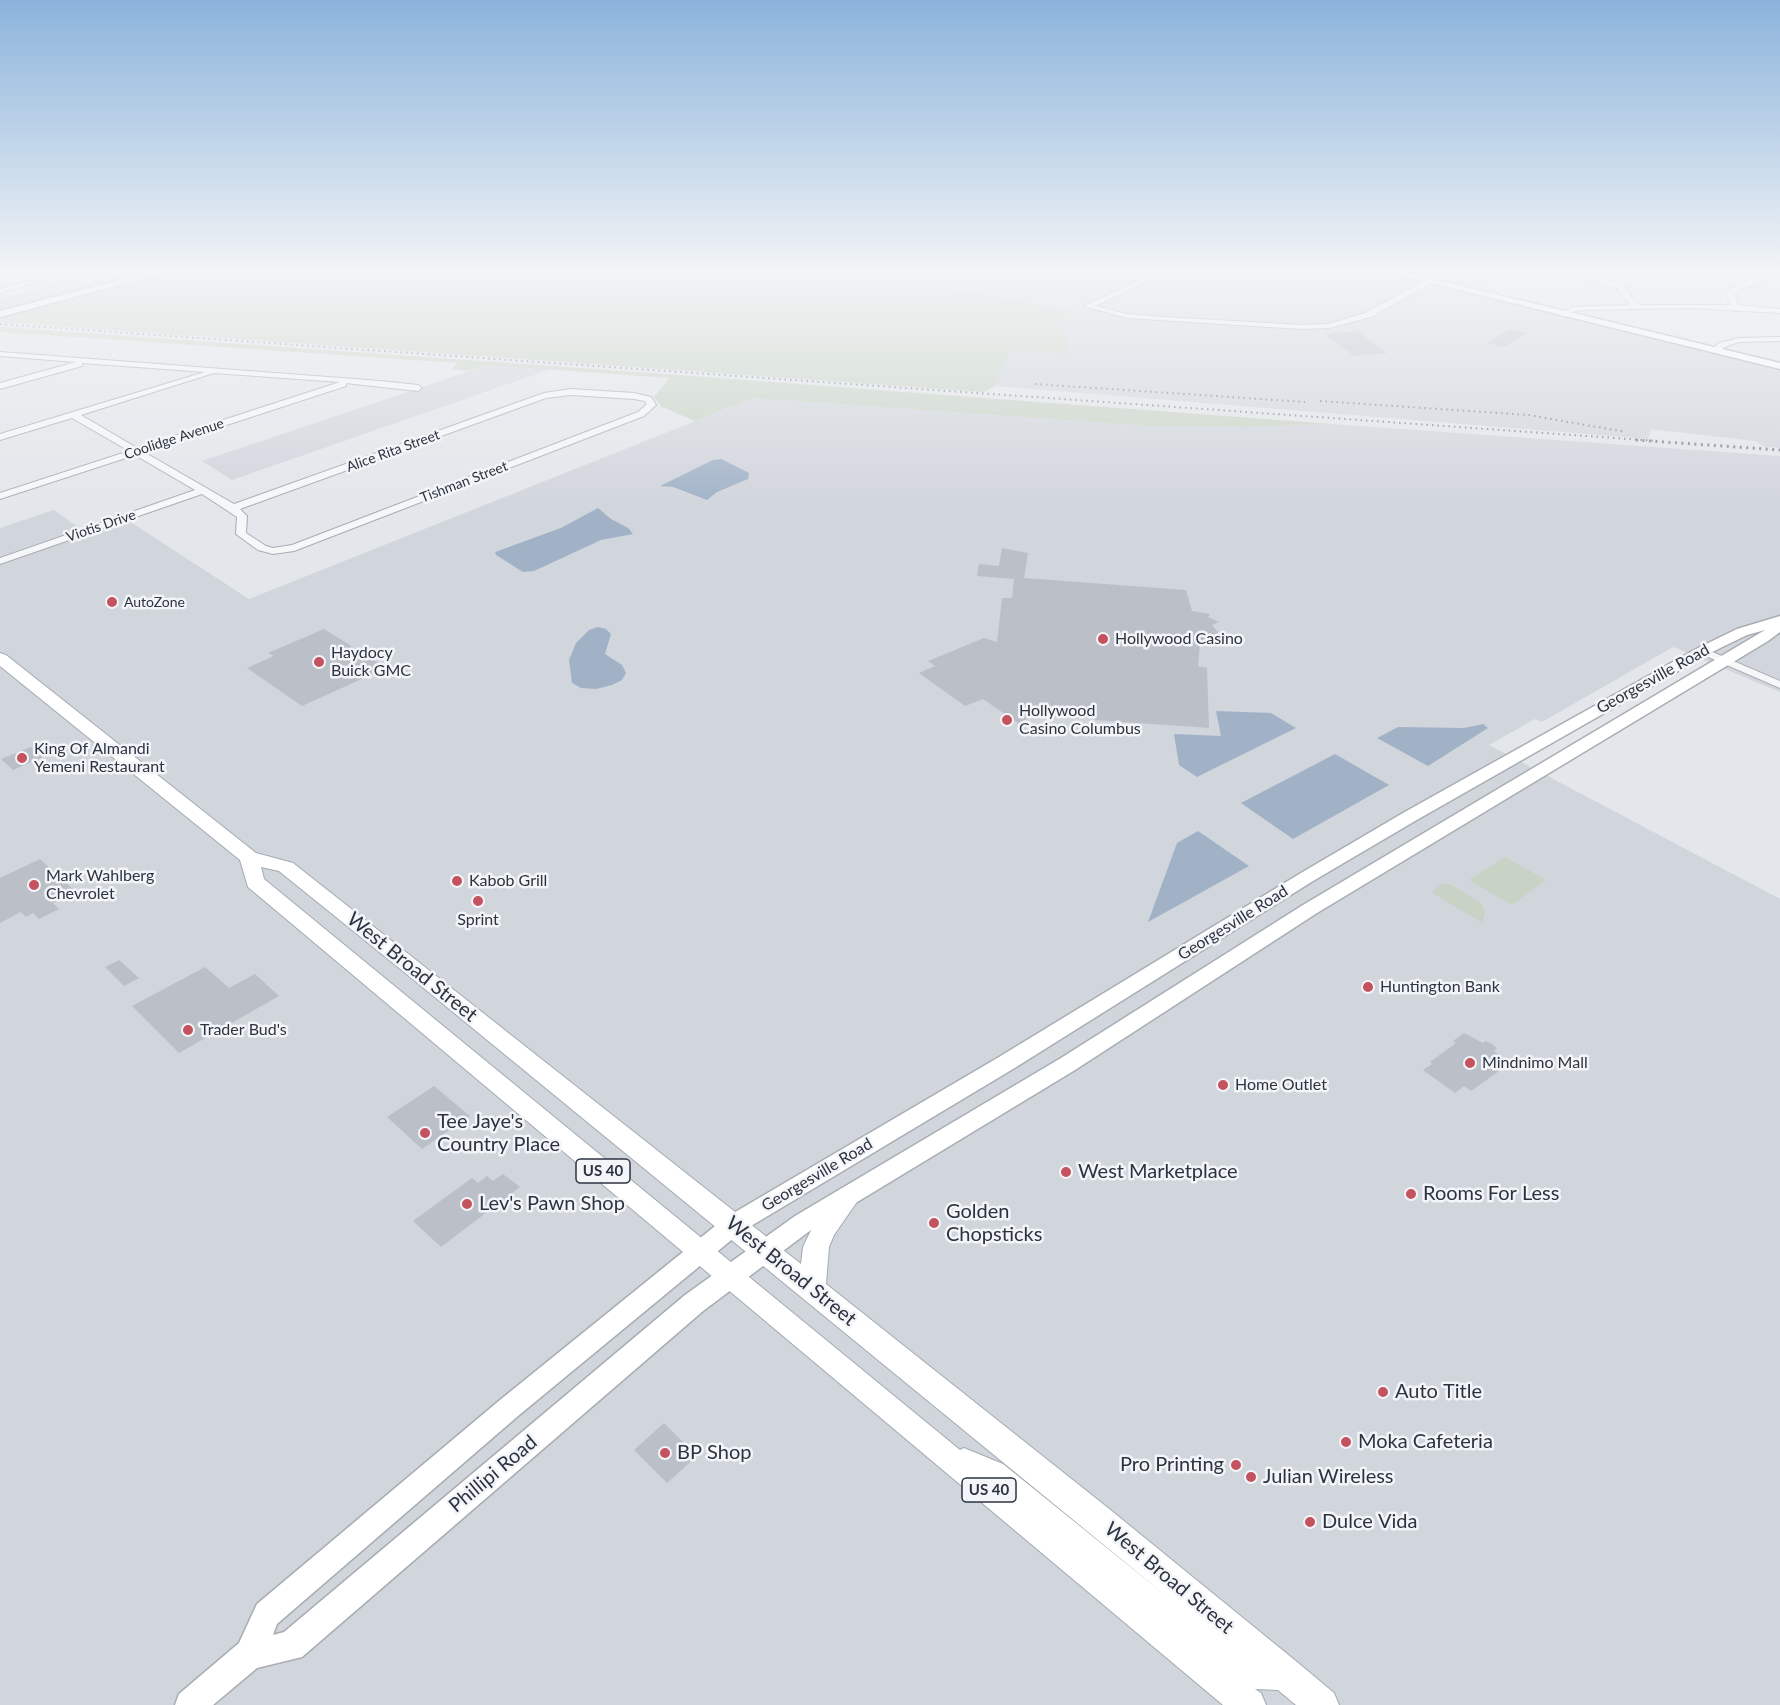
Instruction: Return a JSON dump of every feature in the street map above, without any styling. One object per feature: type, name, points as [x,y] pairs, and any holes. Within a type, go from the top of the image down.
[{"type":"main road","points":[[1717,351],[1780,366]]},
{"type":"main road","name":"Georgesville Road","points":[[700,1252],[733,1225],[1006,1064],[1307,877],[1703,651],[1742,632],[1780,620]]},
{"type":"main road","name":"Georgesville Road","points":[[729,1276],[764,1250],[849,1196],[1068,1064],[1310,909],[1780,625]]},
{"type":"main road","name":"West Broad Street","points":[[0,658],[249,857],[286,867],[812,1287],[1322,1705]]},
{"type":"main road","points":[[1466,815],[1469,803],[1530,763],[1562,730]]},
{"type":"main road","name":"West Broad Street","points":[[249,857],[255,882],[1249,1705]]},
{"type":"main road","points":[[812,1287],[816,1247],[824,1229],[849,1196]]},
{"type":"main road","name":"Phillipi Road","points":[[190,1705],[250,1654],[267,1614],[508,1408],[700,1252]]},
{"type":"main road","name":"Phillipi Road","points":[[250,1654],[291,1646],[729,1276]]},
{"type":"main road","points":[[942,1452],[993,1474],[1152,1606],[1206,1637],[1250,1672],[1285,1674]]},
{"type":"street","points":[[0,354],[418,388]]},
{"type":"street","points":[[0,386],[90,361]]},
{"type":"street","points":[[0,437],[218,371]]},
{"type":"street","name":"Coolidge Avenue","points":[[0,496],[347,381]]},
{"type":"street","name":"Alice Rita Street","points":[[233,508],[552,394],[587,392],[634,396],[648,399],[652,405]]},
{"type":"street","name":"Tishman Street","points":[[233,508],[242,516],[241,534],[262,548],[273,551],[294,548],[641,414],[652,405]]},
{"type":"street","points":[[74,415],[233,508]]},
{"type":"street","name":"Viotis Drive","points":[[0,561],[202,490]]},
{"type":"street","points":[[1703,651],[1780,685]]},
{"type":"shaded area","points":[[1010,351],[1713,351],[1780,367],[1780,448],[1765,447],[1755,441],[1651,429],[1648,439],[995,386]]},
{"type":"shaded area","points":[[488,365],[551,369],[232,480],[202,461]]},
{"type":"shaded area","points":[[753,398],[1150,426],[1247,427],[1332,424],[1780,456],[1780,692],[1673,647],[1542,722],[1535,719],[1489,745],[1780,899],[1780,1705],[0,1705],[0,528],[54,510],[89,535],[129,521],[249,599]]},
{"type":"green space","points":[[274,351],[333,351],[1332,424],[1247,427],[1150,426],[753,398],[695,421],[662,407],[654,397],[669,378],[488,365],[468,371],[452,369],[458,363]]},
{"type":"green space","points":[[402,351],[1010,351],[995,386],[984,392]]},
{"type":"green space","points":[[1018,351],[1069,351],[1070,354]]},
{"type":"green space","points":[[1505,857],[1546,880],[1512,905],[1469,880]]},
{"type":"green space","points":[[1443,884],[1450,884],[1482,904],[1485,913],[1482,923],[1433,893],[1432,891]]},
{"type":"water","points":[[721,459],[749,473],[748,479],[717,492],[707,500],[673,487],[660,486],[713,460]]},
{"type":"water","points":[[598,508],[611,519],[628,528],[633,534],[601,540],[534,571],[523,572],[496,555],[495,552],[561,528]]},
{"type":"water","points":[[598,627],[606,629],[611,634],[605,654],[622,665],[626,673],[622,680],[612,685],[596,689],[581,688],[572,683],[569,660],[576,643],[589,630]]},
{"type":"water","points":[[1216,711],[1271,713],[1296,728],[1197,777],[1179,765],[1174,734],[1221,736]]},
{"type":"water","points":[[1483,724],[1488,728],[1428,766],[1377,738],[1398,727],[1464,728]]},
{"type":"water","points":[[1335,754],[1389,785],[1293,839],[1241,803]]},
{"type":"water","points":[[1198,831],[1249,866],[1148,922],[1177,843]]},
{"type":"building","points":[[1347,351],[1384,351],[1387,353],[1354,356]]},
{"type":"building","name":"Hollywood Casino","points":[[1002,548],[1028,553],[1024,578],[1186,590],[1192,611],[1210,614],[1208,617],[1219,622],[1212,625],[1218,632],[1214,640],[1200,642],[1198,666],[1207,668],[1209,728],[1095,720],[1095,716],[1062,714],[1059,705],[1018,723],[983,699],[965,706],[919,673],[935,666],[928,661],[984,638],[997,642],[1002,598],[1012,598],[1014,579],[977,576],[979,564],[999,566]]},
{"type":"building","name":"Haydocy Buick GMC","points":[[324,629],[386,668],[302,706],[247,668],[274,656],[268,653]]},
{"type":"building","name":"King Of Almandi Yemeni Restaurant","points":[[31,747],[43,757],[13,770],[1,759]]},
{"type":"building","name":"Mark Wahlberg Chevrolet","points":[[40,859],[76,892],[53,903],[59,909],[39,919],[33,913],[26,917],[21,912],[0,923],[0,878]]},
{"type":"building","points":[[119,960],[139,978],[124,986],[105,967]]},
{"type":"building","name":"Trader Bud's","points":[[205,967],[229,988],[255,974],[279,996],[179,1053],[132,1006]]},
{"type":"building","name":"Mindnimo Mall","points":[[1464,1033],[1483,1043],[1486,1041],[1492,1044],[1497,1048],[1494,1051],[1509,1064],[1471,1091],[1464,1086],[1455,1093],[1423,1070],[1456,1043],[1453,1041]]},
{"type":"building","name":"Tee Jaye's Country Place","points":[[434,1086],[470,1116],[422,1149],[387,1117]]},
{"type":"building","name":"Lev's Pawn Shop","points":[[503,1174],[520,1187],[441,1247],[413,1221],[472,1178],[478,1183],[487,1176],[493,1181]]},
{"type":"building","name":"BP Shop","points":[[664,1423],[697,1456],[667,1483],[634,1450]]},
{"type":"railway","points":[[376,351],[1657,441]]},
{"type":"railway","points":[[1035,384],[1305,402]]},
{"type":"railway","points":[[1320,401],[1528,415],[1626,432]]},
{"type":"railway","points":[[1636,440],[1780,450]]},
{"type":"place","name":"AutoZone","points":[[112,602]]},
{"type":"place","name":"Hollywood Casino","points":[[1103,639]]},
{"type":"place","name":"Haydocy Buick GMC","points":[[319,662]]},
{"type":"place","name":"Hollywood Casino Columbus","points":[[1007,720]]},
{"type":"place","name":"King Of Almandi Yemeni Restaurant","points":[[22,758]]},
{"type":"place","name":"Kabob Grill","points":[[457,881]]},
{"type":"place","name":"Mark Wahlberg Chevrolet","points":[[34,885]]},
{"type":"place","name":"Sprint","points":[[478,901]]},
{"type":"place","name":"Huntington Bank","points":[[1368,987]]},
{"type":"place","name":"Trader Bud's","points":[[188,1030]]},
{"type":"place","name":"Mindnimo Mall","points":[[1470,1063]]},
{"type":"place","name":"Home Outlet","points":[[1223,1085]]},
{"type":"place","name":"Tee Jaye's Country Place","points":[[425,1133]]},
{"type":"place","name":"West Marketplace","points":[[1066,1172]]},
{"type":"place","name":"Rooms For Less","points":[[1411,1194]]},
{"type":"place","name":"Lev's Pawn Shop","points":[[467,1204]]},
{"type":"place","name":"Golden Chopsticks","points":[[934,1223]]},
{"type":"place","name":"Auto Title","points":[[1383,1392]]},
{"type":"place","name":"Moka Cafeteria","points":[[1346,1442]]},
{"type":"place","name":"BP Shop","points":[[665,1453]]},
{"type":"place","name":"Pro Printing","points":[[1236,1465]]},
{"type":"place","name":"Julian Wireless","points":[[1251,1477]]},
{"type":"place","name":"Dulce Vida","points":[[1310,1522]]}]
